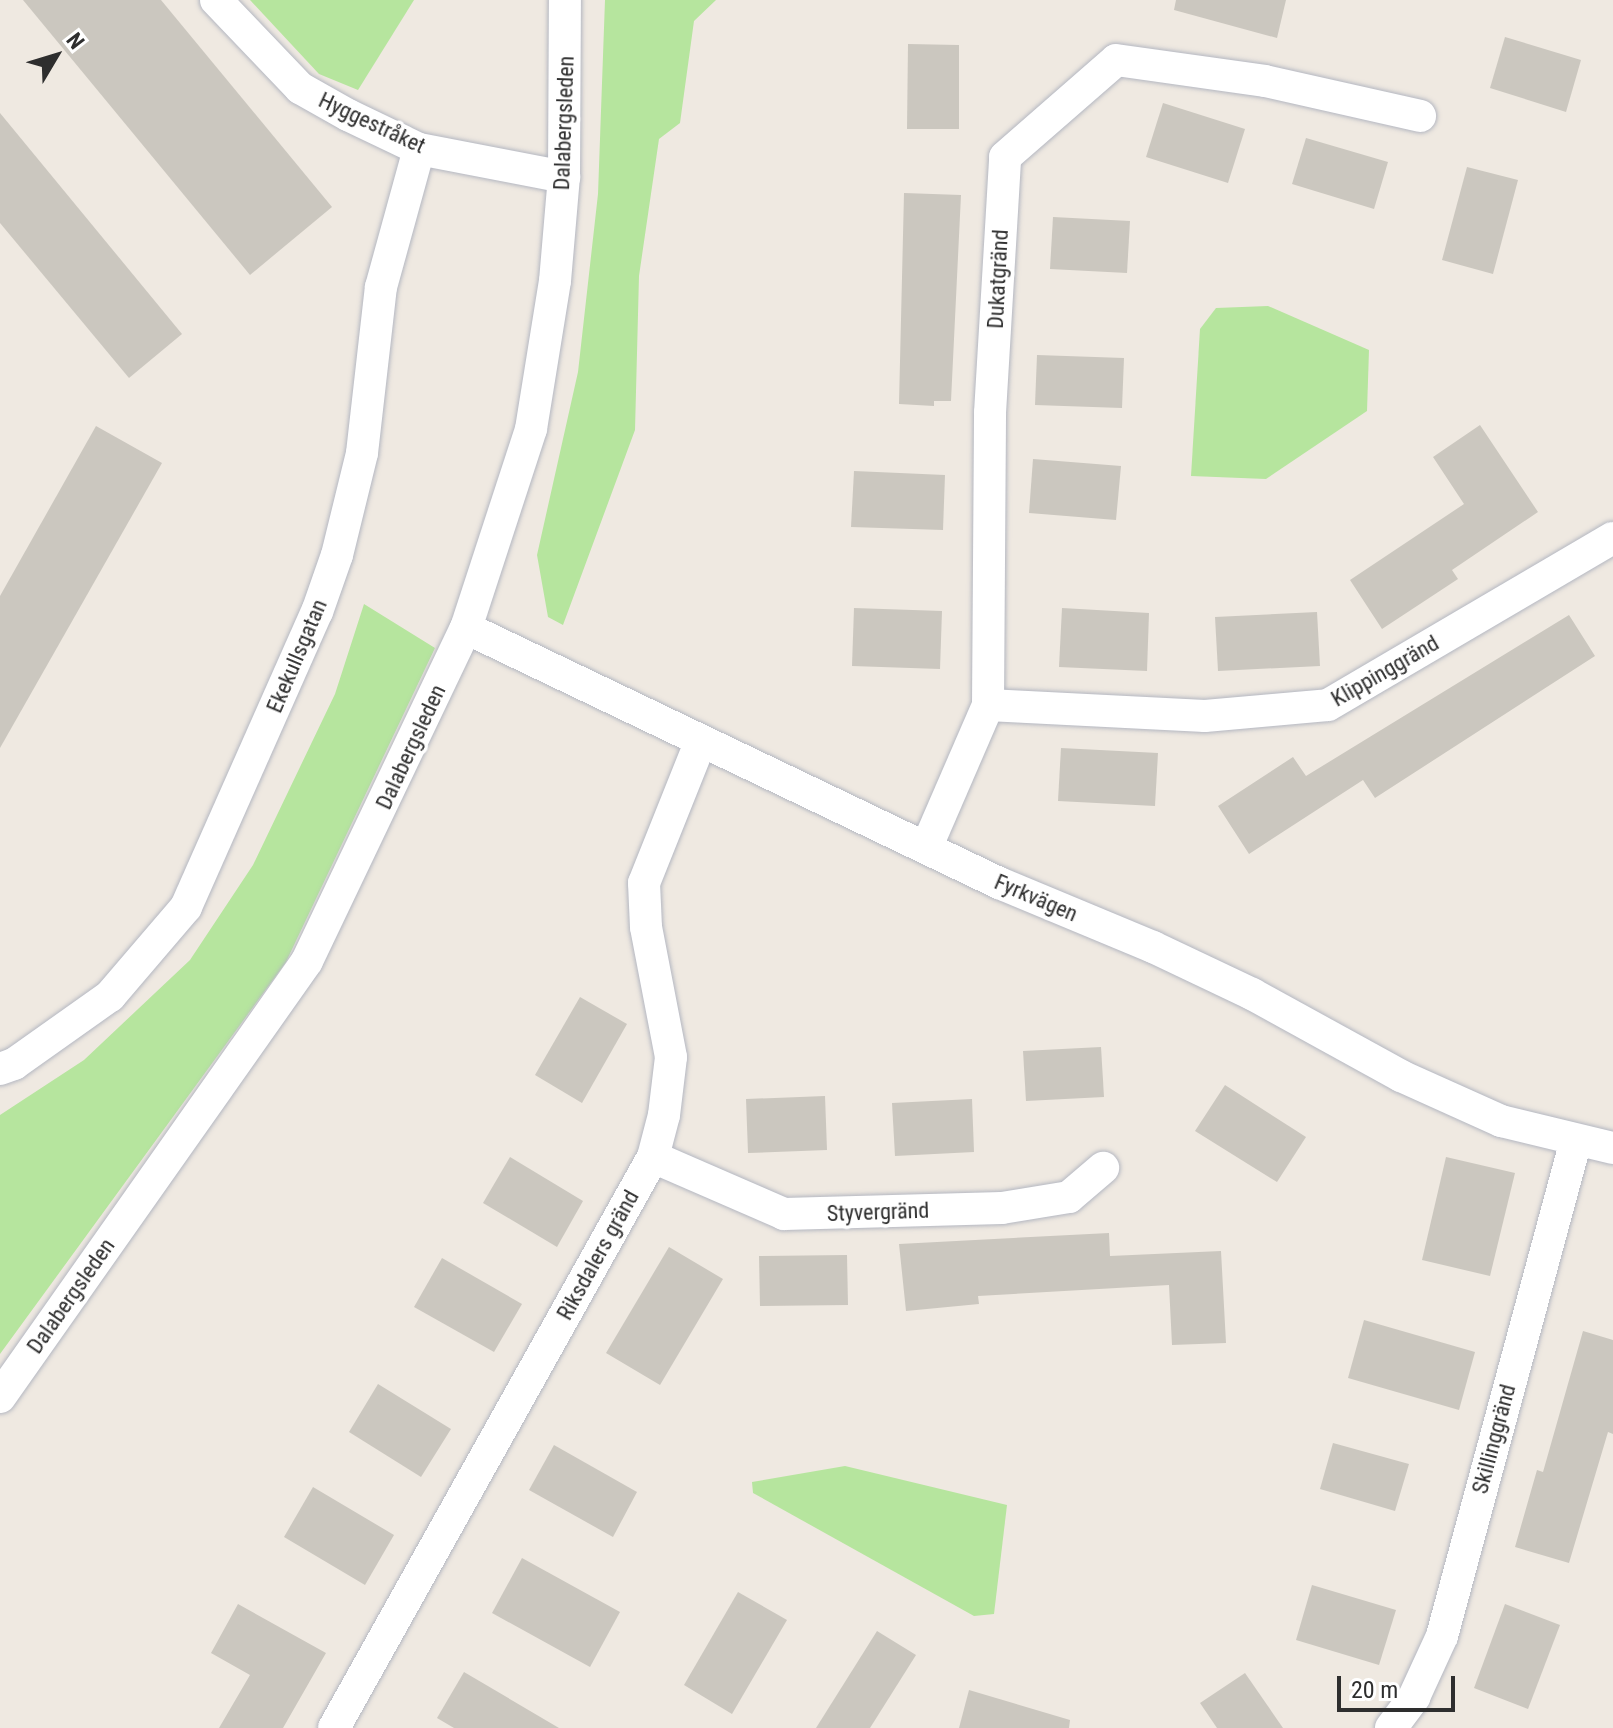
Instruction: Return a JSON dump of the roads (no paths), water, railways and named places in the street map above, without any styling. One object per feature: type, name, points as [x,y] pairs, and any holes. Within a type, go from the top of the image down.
[{"type":"street","name":"Hyggestråket","points":[[216,0],[300,88],[419,149],[564,177]]},
{"type":"street","name":"Dalabergsleden","points":[[0,1397],[307,961],[466,628],[531,429],[555,281],[564,177],[565,0]]},
{"type":"street","name":"Dukatgränd","points":[[927,846],[988,705],[990,413],[1005,157],[1116,60],[1265,81],[1420,116]]},
{"type":"street","name":"Ekekullsgatan","points":[[0,1069],[14,1064],[110,996],[186,907],[317,612],[337,555],[362,453],[381,287],[419,149]]},
{"type":"street","name":"Klippinggränd","points":[[988,705],[1205,716],[1328,705],[1613,538]]},
{"type":"street","name":"Fyrkvägen","points":[[466,628],[700,743],[927,846],[999,883],[1153,947],[1252,994],[1401,1076],[1501,1121],[1613,1148]]},
{"type":"street","name":"Riksdalers gränd","points":[[334,1728],[653,1157],[664,1115],[671,1057],[646,927],[644,883],[700,743]]},
{"type":"street","name":"Skillinggränd","points":[[1391,1728],[1414,1697],[1442,1636],[1576,1140]]},
{"type":"street","name":"Styvergränd","points":[[653,1157],[784,1214],[1002,1208],[1069,1197],[1103,1168]]}]
